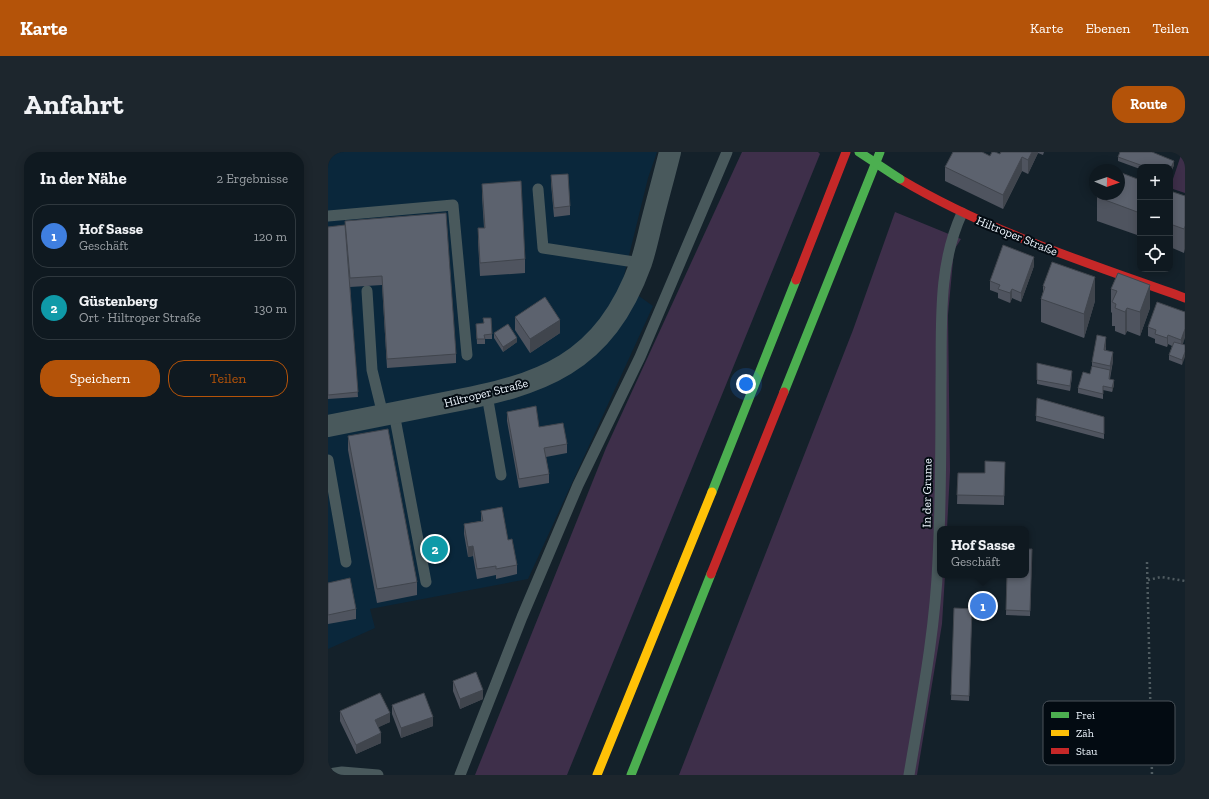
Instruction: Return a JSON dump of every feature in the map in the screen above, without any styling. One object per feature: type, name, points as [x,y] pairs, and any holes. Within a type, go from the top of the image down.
[{"type":"main road","points":[[597,775],[694,539],[846,152]]},
{"type":"main road","name":"Hiltroper Straße","points":[[859,152],[900,179],[962,213],[1015,237],[1185,298]]},
{"type":"main road","points":[[631,775],[880,152]]},
{"type":"street","name":"Hiltroper Straße","points":[[328,426],[487,396],[539,380],[575,359],[594,342],[614,317],[628,293],[641,263],[670,152]]},
{"type":"lane","points":[[460,775],[525,609],[578,485],[640,356],[727,152]]},
{"type":"lane","points":[[538,189],[543,248],[641,263]]},
{"type":"lane","points":[[328,216],[453,205],[468,356]]},
{"type":"lane","name":"In der Grume","points":[[939,526],[942,317],[945,265],[948,248],[962,213]]},
{"type":"lane","points":[[367,292],[372,370],[389,414],[426,582]]},
{"type":"lane","points":[[487,396],[501,475]]},
{"type":"lane","points":[[328,460],[346,562]]},
{"type":"lane","name":"In der Grume","points":[[909,775],[934,631],[937,570]]},
{"type":"lane","points":[[328,774],[342,772],[378,775]]},
{"type":"path","points":[[1148,562],[1150,701]]},
{"type":"path","points":[[1148,580],[1162,577],[1185,581]]},
{"type":"path","points":[[1152,765],[1152,775]]},
{"type":"shaded area","points":[[328,152],[657,152],[648,178],[622,284],[653,306],[528,579],[370,609],[375,628],[328,649]]},
{"type":"shaded area","points":[[742,152],[818,152],[820,154],[567,775],[475,775],[606,448]]},
{"type":"shaded area","points":[[1182,152],[1185,152],[1185,193],[1173,189],[1173,179]]},
{"type":"shaded area","points":[[895,212],[961,239],[954,250],[948,315],[950,471],[947,526],[937,526],[937,578],[945,578],[942,624],[917,775],[679,775],[853,330]]},
{"type":"building","points":[[953,152],[982,152],[990,156],[992,152],[1000,154],[1001,152],[1032,152],[1028,160],[1022,157],[1003,195],[945,167]]},
{"type":"building","points":[[1120,152],[1152,152],[1174,161],[1173,164],[1138,164],[1118,157]]},
{"type":"building","points":[[568,174],[570,206],[554,208],[551,175]]},
{"type":"building","points":[[1125,174],[1137,179],[1137,212],[1105,200],[1125,200]]},
{"type":"building","points":[[521,181],[525,259],[480,263],[478,228],[485,228],[482,184]]},
{"type":"building","points":[[1173,192],[1185,196],[1184,229],[1173,225]]},
{"type":"building","points":[[446,213],[456,354],[387,359],[382,276],[350,278],[345,221]]},
{"type":"building","points":[[345,225],[358,392],[328,395],[328,227]]},
{"type":"building","points":[[1003,245],[1034,257],[1021,293],[1012,289],[1010,293],[998,289],[1000,285],[990,281]]},
{"type":"building","points":[[1052,262],[1095,277],[1084,314],[1041,299],[1045,287],[1043,286]]},
{"type":"building","points":[[1118,273],[1150,285],[1140,312],[1127,308],[1125,312],[1115,308],[1116,304],[1112,302],[1117,291],[1111,289]]},
{"type":"building","points":[[545,297],[560,320],[530,339],[515,317]]},
{"type":"building","points":[[1157,302],[1185,312],[1185,329],[1181,340],[1168,335],[1167,338],[1155,334],[1156,330],[1148,327]]},
{"type":"building","points":[[483,318],[491,318],[492,334],[484,335],[485,339],[477,339],[476,324],[484,323]]},
{"type":"building","points":[[508,324],[517,338],[503,347],[494,333]]},
{"type":"building","points":[[1097,335],[1106,337],[1104,350],[1113,352],[1110,366],[1092,362]]},
{"type":"building","points":[[1174,342],[1185,345],[1185,352],[1182,360],[1169,355]]},
{"type":"building","points":[[1037,363],[1072,371],[1070,386],[1037,380]]},
{"type":"building","points":[[1092,366],[1110,370],[1109,379],[1114,380],[1112,388],[1103,386],[1103,394],[1078,388],[1083,372],[1090,374]]},
{"type":"building","points":[[1037,398],[1104,417],[1104,434],[1036,416]]},
{"type":"building","points":[[536,406],[539,427],[563,423],[567,444],[544,448],[549,474],[519,479],[507,412]]},
{"type":"building","points":[[388,429],[417,582],[377,589],[348,436]]},
{"type":"building","points":[[985,461],[1005,462],[1004,496],[957,495],[958,473],[985,473]]},
{"type":"building","points":[[502,507],[508,540],[512,539],[517,565],[496,569],[496,566],[477,569],[473,546],[468,547],[464,524],[483,521],[481,511]]},
{"type":"building","points":[[1029,549],[1032,549],[1030,611],[1006,610],[1007,578],[1029,578]]},
{"type":"building","points":[[350,578],[356,609],[328,615],[328,583]]},
{"type":"building","points":[[954,608],[972,609],[969,696],[951,695]]},
{"type":"building","points":[[476,672],[483,690],[460,699],[453,681]]},
{"type":"building","points":[[380,693],[390,713],[375,720],[381,733],[356,745],[340,711]]},
{"type":"building","points":[[424,693],[433,717],[401,728],[392,705]]},
{"type":"traffic: fast","points":[[859,152],[900,179]]},
{"type":"traffic: fast","points":[[784,392],[880,152]]},
{"type":"traffic: fast","points":[[712,492],[796,280]]},
{"type":"traffic: fast","points":[[631,775],[711,574]]},
{"type":"traffic: slow","points":[[597,775],[712,492]]},
{"type":"traffic: jam","points":[[796,280],[846,152]]},
{"type":"traffic: jam","points":[[900,179],[934,198],[1004,231],[1076,259],[1185,298]]},
{"type":"traffic: jam","points":[[711,574],[784,392]]},
{"type":"place","name":"Güstenberg","points":[[435,549]]},
{"type":"place","name":"Hof Sasse","points":[[983,606]]}]
